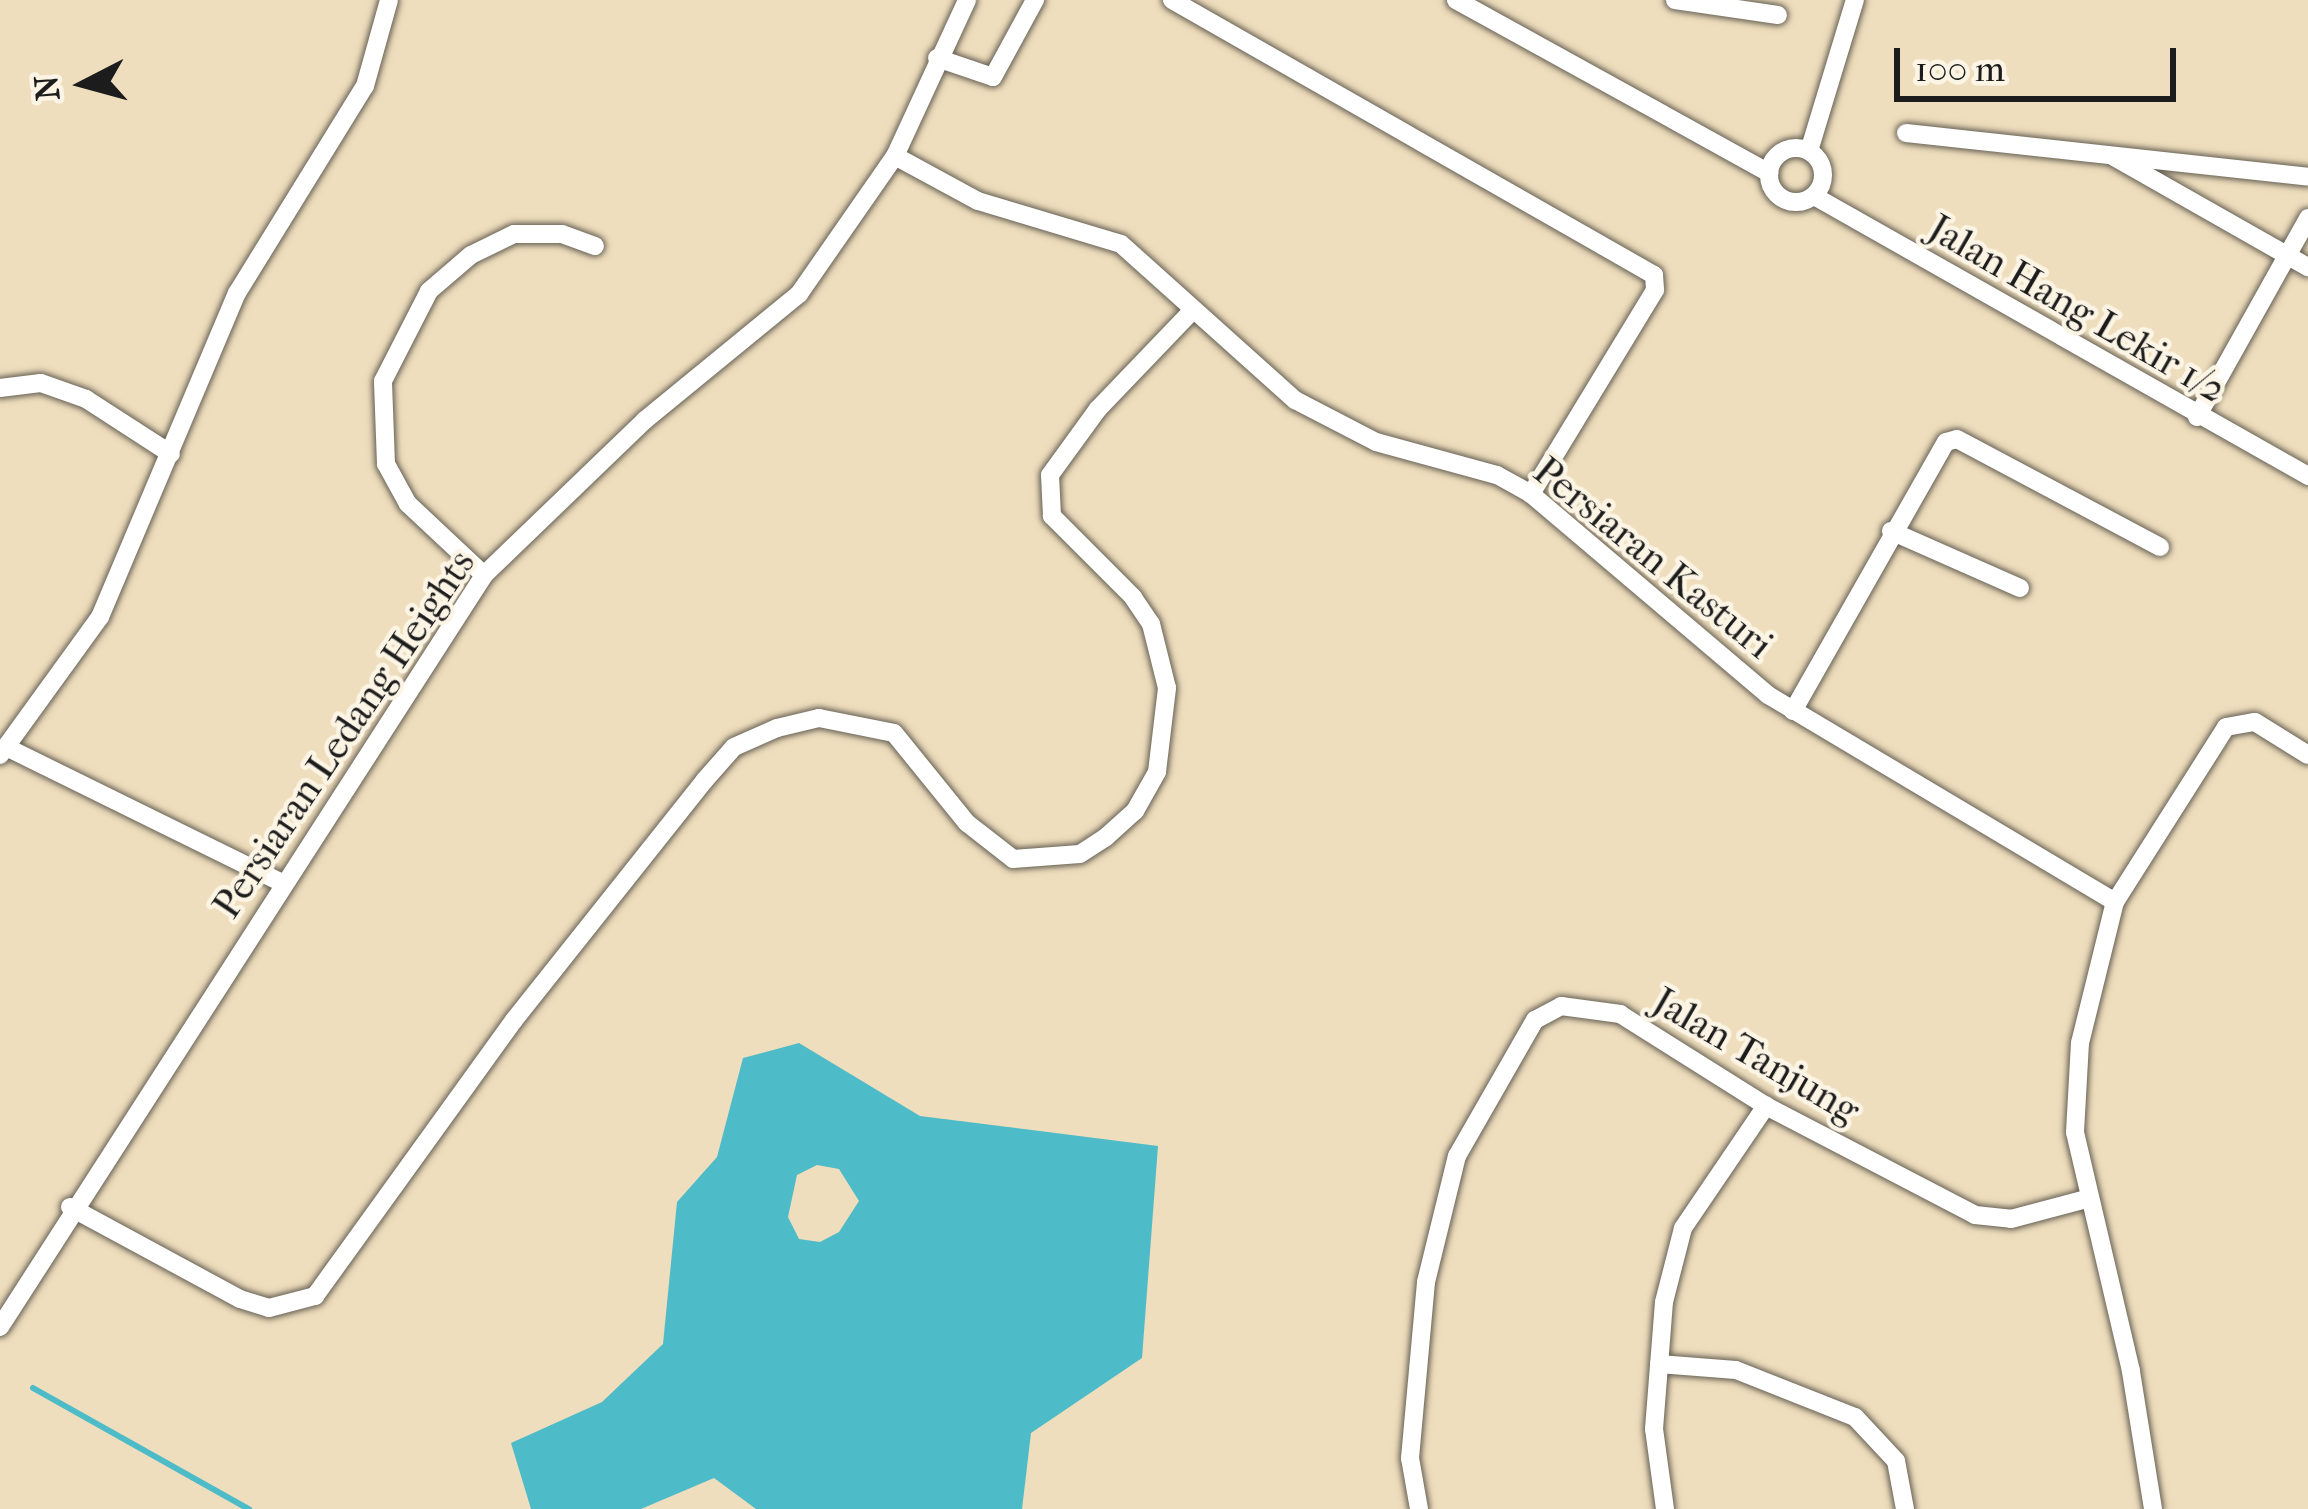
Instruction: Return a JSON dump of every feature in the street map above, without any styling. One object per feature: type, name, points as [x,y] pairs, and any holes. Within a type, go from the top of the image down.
[{"type":"street","points":[[282,884],[3,751],[100,616],[237,293],[365,86],[389,0]]},
{"type":"street","name":"Persiaran Ledang Heights","points":[[0,1327],[70,1207],[484,575],[645,420],[799,293],[895,157],[967,0]]},
{"type":"street","points":[[937,58],[993,77],[1035,0]]},
{"type":"street","points":[[1172,0],[1654,274],[1655,290],[1531,494]]},
{"type":"street","points":[[1461,3],[1487,0]]},
{"type":"street","points":[[1675,0],[1778,15]]},
{"type":"street","points":[[1809,151],[1855,0]]},
{"type":"street","points":[[1461,3],[1769,173],[1780,197],[1797,202],[1814,196],[1823,172],[1809,151]]},
{"type":"street","points":[[1906,133],[2308,177]]},
{"type":"street","points":[[1769,173],[1783,151],[1809,151]]},
{"type":"street","points":[[2107,153],[2308,267]]},
{"type":"street","name":"Persiaran Kasturi","points":[[895,157],[978,201],[1120,244],[1190,313],[1295,400],[1376,442],[1497,475],[1531,494],[1793,711],[2115,902]]},
{"type":"street","name":"Jalan Hang Lekir 1/2","points":[[1814,196],[2308,476]]},
{"type":"street","points":[[2197,417],[2308,218]]},
{"type":"street","points":[[484,575],[408,504],[386,464],[383,381],[429,291],[471,255],[514,234],[562,234],[595,246]]},
{"type":"street","points":[[70,1207],[240,1299],[269,1308],[315,1296],[514,1020],[704,781],[734,748],[777,728],[818,718],[894,733],[967,824],[1013,859],[1080,854],[1106,837],[1136,811],[1156,772],[1166,735],[1161,652],[1133,597],[1052,517],[1050,475],[1098,409],[1190,313]]},
{"type":"street","points":[[0,388],[41,383],[86,399],[171,454]]},
{"type":"street","points":[[1793,711],[1937,450],[1957,439],[2160,547]]},
{"type":"street","points":[[1892,531],[2020,588]]},
{"type":"street","points":[[2152,1509],[2131,1371],[2086,1198],[2075,1132],[2080,1043],[2115,902],[2226,727],[2254,722],[2308,755]]},
{"type":"street","name":"Jalan Tanjung","points":[[1419,1509],[1410,1459],[1426,1282],[1456,1156],[1534,1020],[1561,1006],[1620,1014],[1766,1106],[1976,1215],[2011,1220],[2086,1198]]},
{"type":"street","points":[[1665,1509],[1654,1429],[1659,1364],[1683,1228],[1766,1106]]},
{"type":"street","points":[[1659,1364],[1736,1370],[1855,1417],[1896,1461],[1905,1509]]},
{"type":"water","points":[[799,1043],[920,1116],[1158,1146],[1142,1358],[1031,1433],[1022,1509],[756,1509],[714,1478],[641,1509],[531,1509],[511,1443],[602,1402],[663,1344],[677,1202],[717,1157],[743,1058]],"holes":[[[817,1165],[839,1169],[859,1201],[839,1232],[820,1242],[799,1239],[788,1217],[797,1175]]]},
{"type":"waterway","points":[[33,1388],[249,1509]]}]
